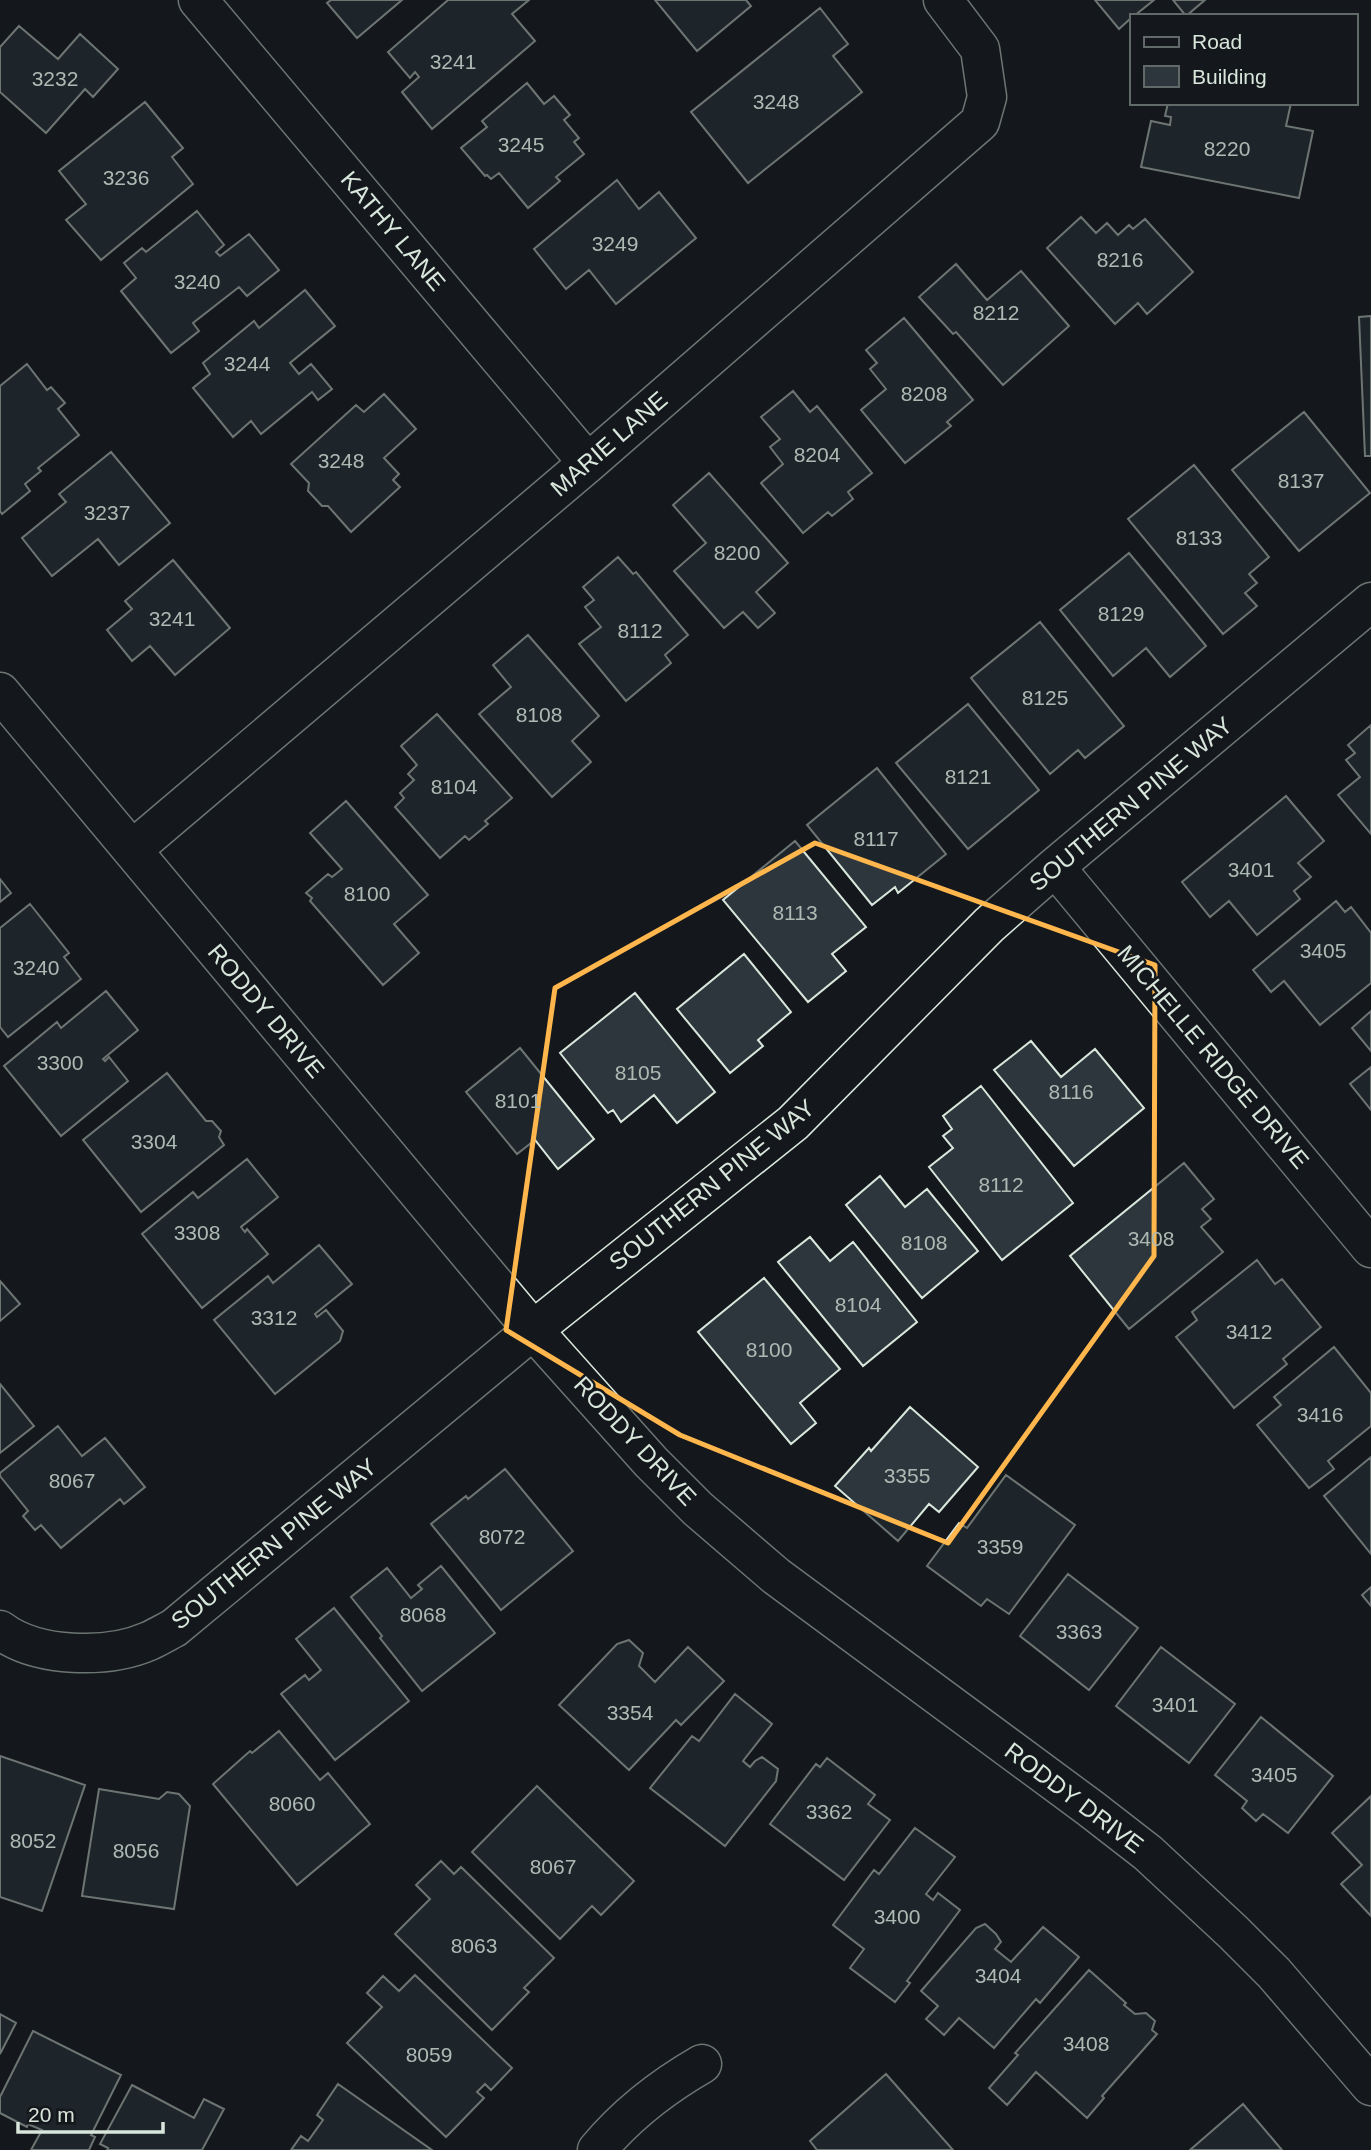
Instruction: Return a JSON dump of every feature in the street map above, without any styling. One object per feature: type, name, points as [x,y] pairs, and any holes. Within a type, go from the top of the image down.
[{"type":"street","name":"KATHY LANE","points":[[198,0],[588,463]]},
{"type":"street","name":"MARIE LANE","points":[[132,850],[588,463],[980,122],[987,97],[980,49],[943,0]]},
{"type":"street","name":"SOUTHERN PINE WAY","points":[[0,1630],[12,1639],[47,1650],[85,1653],[115,1651],[148,1642],[174,1628],[533,1330],[793,1123],[989,925],[1371,602]]},
{"type":"street","name":"RODDY DRIVE","points":[[0,692],[533,1330],[651,1462],[698,1508],[776,1576],[1090,1808],[1157,1861],[1274,1973],[1371,2086]]},
{"type":"street","name":"MICHELLE RIDGE DRIVE","points":[[1055,867],[1371,1248]]},
{"type":"street","points":[[597,2150],[649,2099],[702,2063]]},
{"type":"highlighted area","points":[[815,843],[1155,965],[1154,1256],[948,1543],[680,1435],[506,1330],[555,988]]},
{"type":"building","points":[[331,0],[402,0],[357,38],[327,3]]},
{"type":"building","points":[[448,0],[529,0],[512,14],[535,41],[432,129],[402,92],[419,77],[415,72],[410,78],[388,52]]},
{"type":"building","points":[[655,0],[746,0],[751,6],[697,51]]},
{"type":"building","points":[[1095,0],[1154,0],[1136,14],[1130,14],[1130,19],[1119,29]]},
{"type":"building","points":[[1173,0],[1205,0],[1188,14],[1184,14]]},
{"type":"building","points":[[820,8],[848,44],[833,56],[862,92],[748,183],[691,112]]},
{"type":"building","points":[[19,26],[58,59],[80,34],[118,69],[93,97],[85,89],[46,133],[0,92],[0,47]]},
{"type":"building","points":[[527,83],[544,104],[554,96],[570,115],[564,120],[579,138],[574,142],[584,154],[556,177],[560,181],[528,208],[499,173],[491,179],[485,176],[461,148],[487,127],[482,121]]},
{"type":"building","points":[[145,102],[183,148],[172,157],[193,184],[101,260],[66,220],[86,204],[59,171]]},
{"type":"building","points":[[1168,105],[1291,105],[1286,126],[1313,131],[1299,198],[1141,167],[1151,121],[1170,125],[1171,117],[1165,116]]},
{"type":"building","points":[[617,180],[639,209],[659,192],[696,238],[616,304],[589,270],[566,289],[534,249]]},
{"type":"building","points":[[197,211],[224,245],[216,252],[220,256],[249,234],[279,270],[247,296],[239,287],[193,323],[199,331],[171,353],[121,291],[136,278],[124,263],[142,248],[146,252]]},
{"type":"building","points":[[1081,217],[1096,233],[1107,223],[1118,235],[1129,225],[1133,229],[1145,219],[1193,272],[1147,314],[1138,303],[1115,324],[1047,248]]},
{"type":"building","points":[[956,264],[987,300],[1021,271],[1069,326],[1003,385],[956,332],[953,334],[919,297]]},
{"type":"building","points":[[305,290],[335,326],[290,363],[299,374],[311,364],[332,389],[318,400],[312,392],[261,434],[251,421],[233,437],[193,388],[210,374],[203,363],[254,321],[259,328]]},
{"type":"building","points":[[1371,316],[1371,456],[1365,456],[1359,317]]},
{"type":"building","points":[[904,318],[973,400],[947,422],[951,426],[905,463],[861,410],[886,389],[870,369],[877,363],[866,350]]},
{"type":"building","points":[[27,364],[47,390],[51,387],[65,403],[58,409],[79,435],[38,468],[41,471],[25,484],[30,491],[2,514],[0,386]]},
{"type":"building","points":[[793,391],[810,412],[817,406],[872,473],[848,492],[853,499],[832,516],[828,512],[803,533],[761,483],[783,464],[770,447],[780,439],[761,417]]},
{"type":"building","points":[[384,394],[416,429],[384,458],[399,474],[393,480],[400,487],[351,532],[328,506],[322,506],[308,491],[309,483],[291,464],[356,405],[364,412]]},
{"type":"building","points":[[1304,412],[1370,493],[1299,551],[1232,470]]},
{"type":"building","points":[[111,452],[170,523],[119,565],[98,539],[52,576],[22,538],[66,502],[59,494]]},
{"type":"building","points":[[1194,465],[1269,557],[1249,574],[1257,583],[1245,593],[1257,606],[1223,634],[1128,519]]},
{"type":"building","points":[[709,473],[788,563],[756,592],[775,613],[758,628],[743,612],[724,628],[674,571],[706,543],[673,505]]},
{"type":"building","points":[[1129,553],[1206,646],[1170,677],[1146,648],[1113,676],[1060,610]]},
{"type":"building","points":[[618,557],[633,574],[636,572],[688,635],[665,655],[671,663],[626,701],[579,644],[601,627],[585,607],[594,600],[583,587]]},
{"type":"building","points":[[173,560],[230,628],[175,675],[150,646],[132,661],[107,630],[132,609],[125,601]]},
{"type":"building","points":[[1040,622],[1124,726],[1085,758],[1078,750],[1050,774],[971,678]]},
{"type":"building","points":[[528,635],[599,716],[572,741],[591,762],[552,797],[479,714],[511,687],[493,665]]},
{"type":"building","points":[[968,704],[1039,790],[968,849],[896,763]]},
{"type":"building","points":[[437,714],[512,798],[485,821],[488,824],[469,840],[465,836],[440,858],[395,807],[404,798],[400,793],[414,780],[408,774],[417,765],[401,746]]},
{"type":"building","points":[[1371,725],[1371,834],[1338,795],[1360,777],[1346,760],[1355,753],[1348,745]]},
{"type":"building","points":[[877,768],[946,854],[898,893],[895,887],[872,905],[807,825]]},
{"type":"building","points":[[1286,796],[1324,841],[1298,863],[1311,877],[1294,891],[1300,899],[1257,935],[1229,901],[1210,917],[1182,882]]},
{"type":"building","points":[[346,801],[428,895],[394,924],[419,953],[383,985],[306,893],[328,874],[332,877],[342,869],[310,833]]},
{"type":"building","points":[[795,841],[866,927],[832,954],[846,971],[808,1002],[723,900]]},
{"type":"building","points":[[0,879],[11,893],[0,902]]},
{"type":"building","points":[[1336,901],[1345,912],[1351,907],[1371,933],[1371,983],[1320,1025],[1284,981],[1271,992],[1253,970]]},
{"type":"building","points":[[30,904],[69,953],[64,957],[81,979],[8,1037],[0,1027],[0,928]]},
{"type":"building","points":[[744,954],[791,1012],[758,1040],[763,1046],[730,1073],[677,1009]]},
{"type":"building","points":[[106,991],[138,1030],[103,1059],[105,1061],[109,1057],[128,1081],[61,1136],[4,1066],[57,1022],[61,1028]]},
{"type":"building","points":[[635,993],[715,1092],[677,1123],[654,1095],[621,1122],[613,1110],[608,1113],[560,1053]]},
{"type":"building","points":[[1371,1011],[1371,1051],[1352,1028]]},
{"type":"building","points":[[1031,1041],[1061,1077],[1095,1049],[1144,1108],[1074,1166],[994,1070]]},
{"type":"building","points":[[520,1048],[594,1139],[558,1169],[535,1140],[517,1154],[466,1092]]},
{"type":"building","points":[[1371,1067],[1371,1110],[1350,1084]]},
{"type":"building","points":[[167,1073],[206,1121],[212,1121],[221,1131],[219,1137],[224,1145],[141,1212],[83,1140]]},
{"type":"building","points":[[981,1086],[1073,1203],[1002,1260],[929,1167],[953,1148],[943,1136],[952,1129],[943,1116]]},
{"type":"building","points":[[247,1159],[278,1197],[241,1227],[245,1232],[247,1229],[268,1254],[202,1308],[142,1234],[193,1192],[198,1198]]},
{"type":"building","points":[[1184,1163],[1214,1199],[1202,1209],[1211,1219],[1201,1227],[1223,1252],[1129,1329],[1070,1256]]},
{"type":"building","points":[[880,1176],[905,1207],[927,1189],[978,1251],[922,1298],[846,1205]]},
{"type":"building","points":[[810,1237],[830,1261],[853,1242],[917,1322],[863,1366],[778,1262]]},
{"type":"building","points":[[319,1245],[352,1284],[315,1314],[317,1317],[326,1310],[343,1331],[340,1341],[275,1394],[214,1320],[268,1276],[273,1283]]},
{"type":"building","points":[[1257,1260],[1275,1284],[1282,1279],[1321,1327],[1283,1359],[1287,1364],[1234,1408],[1176,1337],[1197,1320],[1192,1312]]},
{"type":"building","points":[[764,1278],[840,1369],[800,1403],[816,1423],[791,1444],[698,1332]]},
{"type":"building","points":[[0,1281],[20,1304],[0,1321]]},
{"type":"building","points":[[1334,1347],[1371,1393],[1371,1426],[1328,1461],[1334,1469],[1309,1488],[1257,1425],[1281,1405],[1274,1397]]},
{"type":"building","points":[[0,1384],[34,1426],[0,1453]]},
{"type":"building","points":[[910,1407],[978,1467],[939,1512],[929,1504],[898,1541],[835,1486]]},
{"type":"building","points":[[58,1426],[82,1456],[105,1438],[145,1487],[124,1504],[120,1499],[61,1548],[41,1525],[35,1530],[23,1516],[28,1511],[0,1476],[0,1473]]},
{"type":"building","points":[[1371,1457],[1371,1554],[1324,1496]]},
{"type":"building","points":[[505,1469],[573,1551],[501,1610],[431,1524]]},
{"type":"building","points":[[1006,1475],[1075,1525],[1009,1614],[987,1599],[981,1606],[927,1566],[959,1523],[967,1528]]},
{"type":"building","points":[[441,1566],[495,1633],[422,1691],[351,1597],[387,1568],[411,1598],[422,1589],[418,1585]]},
{"type":"building","points":[[1068,1574],[1138,1628],[1089,1690],[1020,1636]]},
{"type":"building","points":[[1371,1587],[1371,1606],[1362,1595]]},
{"type":"building","points":[[334,1608],[409,1701],[335,1760],[281,1694],[305,1675],[309,1680],[321,1670],[296,1639]]},
{"type":"building","points":[[629,1640],[643,1653],[639,1666],[655,1682],[688,1647],[724,1681],[681,1725],[676,1720],[629,1770],[559,1705],[617,1644]]},
{"type":"building","points":[[1161,1647],[1235,1704],[1189,1763],[1116,1706]]},
{"type":"building","points":[[735,1694],[772,1724],[743,1761],[750,1767],[762,1757],[778,1769],[776,1781],[725,1846],[650,1788],[692,1736],[699,1741]]},
{"type":"building","points":[[1261,1717],[1333,1776],[1288,1833],[1263,1814],[1256,1821],[1242,1808],[1247,1801],[1215,1775]]},
{"type":"building","points":[[279,1731],[320,1780],[328,1773],[370,1824],[297,1885],[213,1784],[250,1751],[252,1753]]},
{"type":"building","points":[[0,1756],[85,1785],[42,1911],[0,1897]]},
{"type":"building","points":[[827,1758],[875,1795],[868,1804],[890,1820],[844,1880],[770,1824],[816,1764],[820,1767]]},
{"type":"building","points":[[537,1786],[634,1881],[601,1915],[592,1906],[560,1939],[472,1852]]},
{"type":"building","points":[[99,1789],[159,1799],[167,1792],[179,1794],[190,1806],[174,1909],[82,1896]]},
{"type":"building","points":[[1371,1796],[1371,1916],[1341,1884],[1362,1865],[1332,1833]]},
{"type":"building","points":[[915,1828],[955,1857],[926,1894],[933,1900],[938,1893],[960,1910],[907,1981],[910,1983],[895,2002],[850,1968],[864,1949],[833,1925],[874,1870],[879,1874]]},
{"type":"building","points":[[441,1861],[454,1874],[461,1867],[554,1958],[524,1988],[529,1992],[492,2030],[395,1934],[430,1899],[416,1885]]},
{"type":"building","points":[[985,1924],[1001,1942],[995,1949],[1011,1962],[1043,1927],[1079,1957],[1040,2003],[1036,1999],[994,2048],[959,2018],[944,2035],[926,2019],[938,2006],[921,1991],[976,1928]]},
{"type":"building","points":[[1089,1970],[1135,2014],[1146,2013],[1155,2021],[1152,2030],[1157,2034],[1102,2096],[1104,2098],[1087,2118],[1036,2072],[1007,2105],[989,2088],[1018,2055],[1015,2053]]},
{"type":"building","points":[[415,1975],[512,2068],[491,2090],[485,2084],[477,2092],[484,2098],[446,2137],[347,2043],[382,2007],[367,1993],[383,1976],[399,1991]]},
{"type":"building","points":[[0,2014],[16,2023],[0,2054]]},
{"type":"building","points":[[33,2031],[121,2075],[91,2135],[95,2137],[89,2150],[31,2150],[42,2130],[28,2124],[27,2127],[0,2113],[0,2097]]},
{"type":"building","points":[[886,2074],[953,2150],[817,2150],[810,2141]]},
{"type":"building","points":[[338,2084],[432,2150],[291,2150],[301,2136],[308,2141],[323,2120],[317,2115]]},
{"type":"building","points":[[132,2085],[194,2118],[204,2099],[224,2109],[202,2150],[107,2150],[108,2148],[100,2144]]},
{"type":"building","points":[[1243,2104],[1282,2150],[1190,2150]]}]
